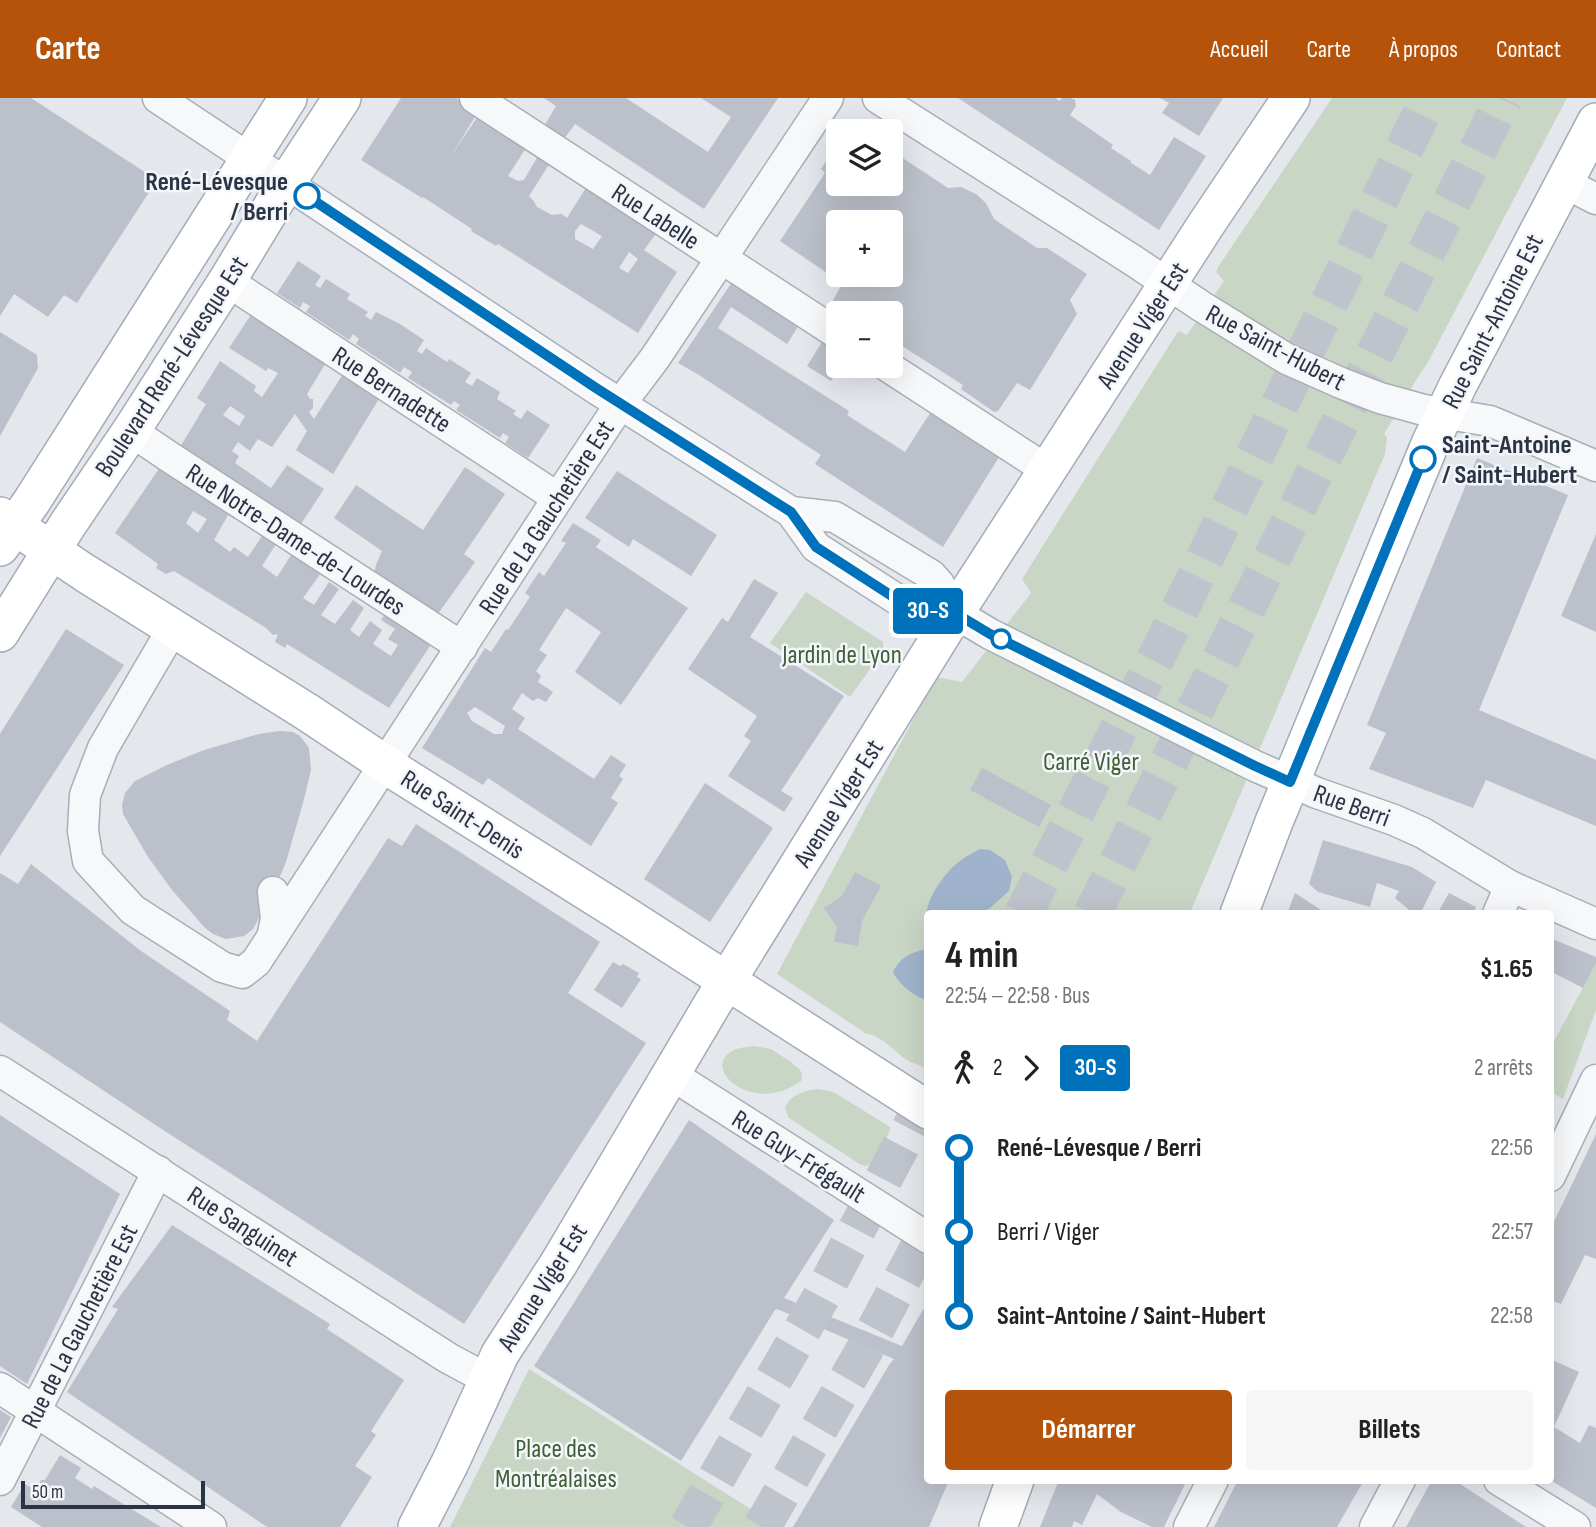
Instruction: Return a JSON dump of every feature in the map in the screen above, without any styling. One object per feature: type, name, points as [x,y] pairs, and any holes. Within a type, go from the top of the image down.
[{"type":"main road","name":"Boulevard René-Lévesque Est","points":[[5,529],[32,501],[288,98]]},
{"type":"main road","name":"Boulevard René-Lévesque Est","points":[[0,633],[342,98]]},
{"type":"main road","name":"Avenue Viger Est","points":[[416,1527],[450,1463],[500,1354],[559,1263],[727,981],[955,613],[1291,98]]},
{"type":"main road","name":"Rue Saint-Antoine Est","points":[[1241,910],[1290,782],[1444,413],[1596,122]]},
{"type":"main road","name":"Rue Saint-Denis","points":[[5,529],[52,550],[924,1107]]},
{"type":"main road","points":[[998,1527],[1014,1484]]},
{"type":"street","name":"Rue Berri","points":[[158,98],[791,512],[835,516],[931,575],[955,613],[990,634],[1255,766],[1423,833],[1510,886],[1596,924]]},
{"type":"street","name":"Rue Labelle","points":[[475,98],[826,326]]},
{"type":"street","name":"Rue de La Gauchetière Est","points":[[173,628],[103,748],[85,795],[83,831],[88,861],[133,910],[222,967],[242,973],[257,962],[558,498],[828,98]]},
{"type":"street","name":"Rue Saint-Hubert","points":[[878,98],[1266,347],[1312,371],[1380,398],[1498,424],[1596,466]]},
{"type":"street","points":[[1563,183],[1596,199]]},
{"type":"street","name":"Rue Bernadette","points":[[227,281],[558,498]]},
{"type":"street","points":[[903,376],[1047,470]]},
{"type":"street","name":"Rue Notre-Dame-de-Lourdes","points":[[131,431],[462,647]]},
{"type":"street","points":[[1500,910],[1510,886]]},
{"type":"street","points":[[272,938],[276,919],[273,892]]},
{"type":"street","name":"Rue Sanguinet","points":[[0,1071],[447,1358],[487,1379]]},
{"type":"street","name":"Rue Guy-Frégault","points":[[671,1075],[924,1235]]},
{"type":"street","points":[[1554,1171],[1583,1135],[1596,1080]]},
{"type":"street","name":"Rue de La Gauchetière Est","points":[[0,1480],[35,1411],[68,1370],[158,1171]]},
{"type":"street","points":[[0,1388],[211,1527]]},
{"type":"street","points":[[1189,1527],[1211,1484]]},
{"type":"street","points":[[1375,1527],[1398,1484]]},
{"type":"street","points":[[1505,1484],[1575,1527]]},
{"type":"green space","name":"Carré Viger","points":[[1332,98],[1567,98],[1427,364],[1384,434],[1387,438],[1385,454],[1191,910],[924,910],[924,1068],[907,1060],[883,1040],[865,1033],[777,974],[936,677],[962,682],[1031,593],[1022,579],[1177,333],[1179,331],[1187,335],[1224,281],[1216,272]]},
{"type":"green space","name":"Jardin de Lyon","points":[[806,592],[883,642],[883,651],[850,697],[770,643]]},
{"type":"green space","points":[[1596,963],[1596,1010],[1563,1099],[1554,1094],[1554,1041]]},
{"type":"green space","points":[[754,1046],[771,1049],[791,1062],[802,1073],[801,1081],[780,1091],[760,1094],[743,1089],[730,1081],[723,1070],[724,1059],[733,1051]]},
{"type":"green space","points":[[816,1089],[837,1094],[890,1127],[872,1163],[861,1165],[789,1118],[785,1108],[790,1100],[802,1092]]},
{"type":"green space","name":"Place des Montréalaises","points":[[529,1369],[779,1527],[450,1527]]},
{"type":"water","points":[[980,849],[990,850],[1005,860],[1012,877],[1009,891],[986,910],[928,910],[930,900],[944,878],[967,856]]},
{"type":"water","points":[[924,950],[924,1000],[908,990],[893,973],[898,963]]},
{"type":"building","points":[[0,98],[31,98],[157,180],[77,303],[64,295],[48,317],[14,294],[0,316]]},
{"type":"building","points":[[401,98],[456,98],[478,112],[451,156],[478,116],[526,148],[508,176],[518,181],[524,180],[538,156],[550,163],[529,196],[537,207],[552,215],[562,214],[567,218],[589,183],[660,228],[644,250],[677,272],[638,333],[361,160]],"holes":[[[581,224],[602,236],[593,249],[575,239],[575,231]],[[629,252],[638,259],[628,273],[619,268]]]},
{"type":"building","points":[[544,98],[626,98],[708,152],[731,117],[701,98],[778,98],[704,209],[575,124],[564,139],[545,125],[556,106]]},
{"type":"building","points":[[958,98],[1055,98],[1060,101],[1062,98],[1071,98],[1075,100],[1076,106],[1070,115],[1150,175],[1174,137],[1206,156],[1159,230]]},
{"type":"building","points":[[1160,98],[1223,98],[1199,136],[1162,113],[1169,103]]},
{"type":"building","points":[[903,158],[948,188],[961,187],[976,194],[986,203],[994,219],[1037,248],[1047,248],[1087,274],[1070,300],[1077,314],[1030,390],[1017,383],[998,411],[994,412],[961,389],[963,385],[903,347],[903,301],[833,301],[840,287],[903,287],[903,210],[826,210],[826,272],[780,241],[825,173],[821,169],[826,162],[826,196],[903,196]]},
{"type":"building","points":[[298,261],[321,276],[315,285],[320,288],[326,279],[350,294],[347,299],[368,312],[365,316],[371,320],[376,312],[424,340],[417,351],[422,354],[426,348],[471,373],[465,382],[472,386],[477,378],[500,392],[497,399],[516,411],[513,414],[521,419],[527,410],[550,425],[528,458],[505,443],[509,437],[503,433],[500,438],[456,410],[460,405],[454,401],[451,405],[408,378],[412,372],[404,367],[400,373],[356,344],[359,339],[353,334],[349,340],[306,312],[310,306],[303,302],[300,308],[277,293]]},
{"type":"building","points":[[734,279],[801,322],[787,344],[731,307],[718,328],[849,411],[847,415],[905,452],[932,410],[1001,454],[943,547],[815,464],[821,455],[678,363]]},
{"type":"building","points":[[254,310],[327,361],[307,394],[313,399],[313,408],[309,412],[314,419],[345,371],[382,394],[333,474],[296,450],[307,431],[295,414],[272,447],[258,439],[250,451],[238,442],[232,451],[239,456],[235,463],[271,488],[287,465],[324,489],[297,530],[177,452],[206,404],[197,398],[220,361],[256,386],[254,391],[262,397],[278,373],[268,368],[266,371],[229,348]],"holes":[[[230,406],[245,416],[239,426],[223,415]]]},
{"type":"building","points":[[0,332],[37,355],[38,368],[0,436]]},
{"type":"building","points":[[822,342],[826,345],[826,378],[807,366]]},
{"type":"building","points":[[1477,458],[1568,495],[1479,710],[1596,760],[1596,826],[1486,780],[1473,808],[1369,769],[1386,733],[1367,725]]},
{"type":"building","points":[[165,460],[240,510],[234,519],[228,515],[214,540],[230,552],[234,547],[248,557],[266,530],[280,538],[262,566],[277,577],[297,546],[326,566],[303,598],[314,605],[329,582],[339,589],[321,615],[335,624],[353,600],[364,608],[350,630],[359,637],[370,621],[382,630],[373,644],[391,656],[398,645],[388,639],[395,629],[381,620],[390,606],[436,637],[389,708],[287,644],[285,648],[275,642],[278,634],[273,635],[174,571],[166,574],[156,568],[158,564],[115,533]],"holes":[[[193,511],[207,519],[198,533],[186,523]]]},
{"type":"building","points":[[465,467],[505,494],[464,554],[475,562],[435,618],[374,575],[382,551],[334,518],[356,485],[423,530]]},
{"type":"building","points":[[617,471],[717,535],[691,576],[633,539],[629,547],[585,518]]},
{"type":"building","points":[[573,523],[601,540],[596,547],[688,608],[621,705],[575,672],[601,632],[566,608],[539,650],[547,655],[536,671],[541,676],[538,682],[553,692],[546,702],[538,698],[533,701],[522,693],[512,709],[525,718],[518,729],[594,779],[611,755],[626,765],[619,776],[623,779],[611,798],[618,803],[591,846],[488,778],[483,785],[422,748],[485,648],[491,652],[506,629],[508,630],[530,597],[525,593],[539,572],[544,576],[566,543],[561,541]],"holes":[[[475,707],[505,726],[502,734],[494,734],[472,721],[467,713]]]},
{"type":"building","points":[[1596,534],[1596,632],[1561,616]]},
{"type":"building","points":[[754,579],[778,593],[750,637],[844,696],[781,791],[793,798],[784,812],[728,776],[751,741],[744,736],[757,716],[688,669],[722,618],[728,622]]},
{"type":"building","points":[[66,629],[124,665],[0,856],[0,734]]},
{"type":"building","points":[[279,731],[293,732],[300,736],[309,748],[311,770],[303,803],[286,862],[253,929],[244,936],[226,939],[204,927],[148,857],[123,814],[125,793],[135,781],[204,750]]},
{"type":"building","points":[[982,768],[1051,805],[1039,827],[970,790]]},
{"type":"building","points":[[705,783],[773,828],[710,922],[644,879]]},
{"type":"building","points":[[416,824],[600,942],[568,993],[646,1043],[464,1324],[0,1022],[0,873],[18,884],[31,864],[141,951],[230,1011],[227,1020],[257,1041],[388,838],[402,846]]},
{"type":"building","points":[[1323,840],[1412,867],[1436,882],[1422,910],[1409,910],[1395,898],[1399,891],[1377,883],[1370,907],[1318,892],[1309,884]]},
{"type":"building","points":[[855,872],[881,886],[862,921],[858,946],[834,942],[837,927],[824,908],[842,896]]},
{"type":"building","points":[[1295,893],[1321,910],[1289,910]]},
{"type":"building","points":[[1449,893],[1476,907],[1475,910],[1439,910]]},
{"type":"building","points":[[1554,940],[1596,957],[1596,963],[1583,988],[1554,973]]},
{"type":"building","points":[[613,962],[639,973],[637,977],[641,979],[622,1008],[594,990]]},
{"type":"building","points":[[0,1115],[120,1194],[27,1384],[0,1366]]},
{"type":"building","points":[[689,1120],[834,1220],[784,1298],[902,1346],[924,1308],[924,1484],[947,1484],[929,1527],[793,1527],[894,1359],[777,1309],[681,1461],[534,1366]]},
{"type":"building","points":[[1596,1134],[1596,1259],[1585,1255],[1561,1304],[1554,1301],[1554,1222]]},
{"type":"building","points":[[172,1225],[330,1324],[327,1329],[404,1380],[371,1431],[376,1435],[355,1466],[372,1477],[340,1527],[267,1527],[67,1392],[118,1309],[112,1307]]},
{"type":"building","points":[[1554,1361],[1579,1372],[1554,1427]]},
{"type":"building","points":[[0,1410],[11,1417],[0,1438]]},
{"type":"building","points":[[1589,1425],[1596,1428],[1596,1508],[1554,1482],[1554,1427],[1580,1443]]},
{"type":"building","points":[[60,1455],[81,1468],[75,1478],[92,1489],[94,1486],[161,1527],[42,1527],[11,1507],[25,1484],[35,1490],[41,1480],[45,1480]]},
{"type":"building","points":[[1057,1484],[1185,1484],[1164,1527],[1152,1527],[1121,1512],[1097,1494],[1082,1525],[1074,1521],[1072,1527],[1040,1527]]},
{"type":"building","points":[[1236,1484],[1362,1484],[1337,1527],[1214,1527]]},
{"type":"building","points":[[1430,1484],[1460,1484],[1526,1527],[1406,1527]]},
{"type":"tunnel","points":[[1025,910],[1163,644],[1429,98]]},
{"type":"tunnel","points":[[1094,910],[1504,98]]},
{"type":"tunnel","points":[[688,1527],[820,1299],[924,1103]]},
{"type":"tunnel","points":[[762,1527],[865,1349],[924,1238]]},
{"type":"bus line","name":"30-S","points":[[307,196],[596,388],[791,512],[816,547],[912,609],[955,613],[990,634],[1290,782],[1423,459]]},
{"type":"place","name":"René-Lévesque / Berri","points":[[307,196]]},
{"type":"place","name":"Saint-Antoine / Saint-Hubert","points":[[1423,459]]}]
